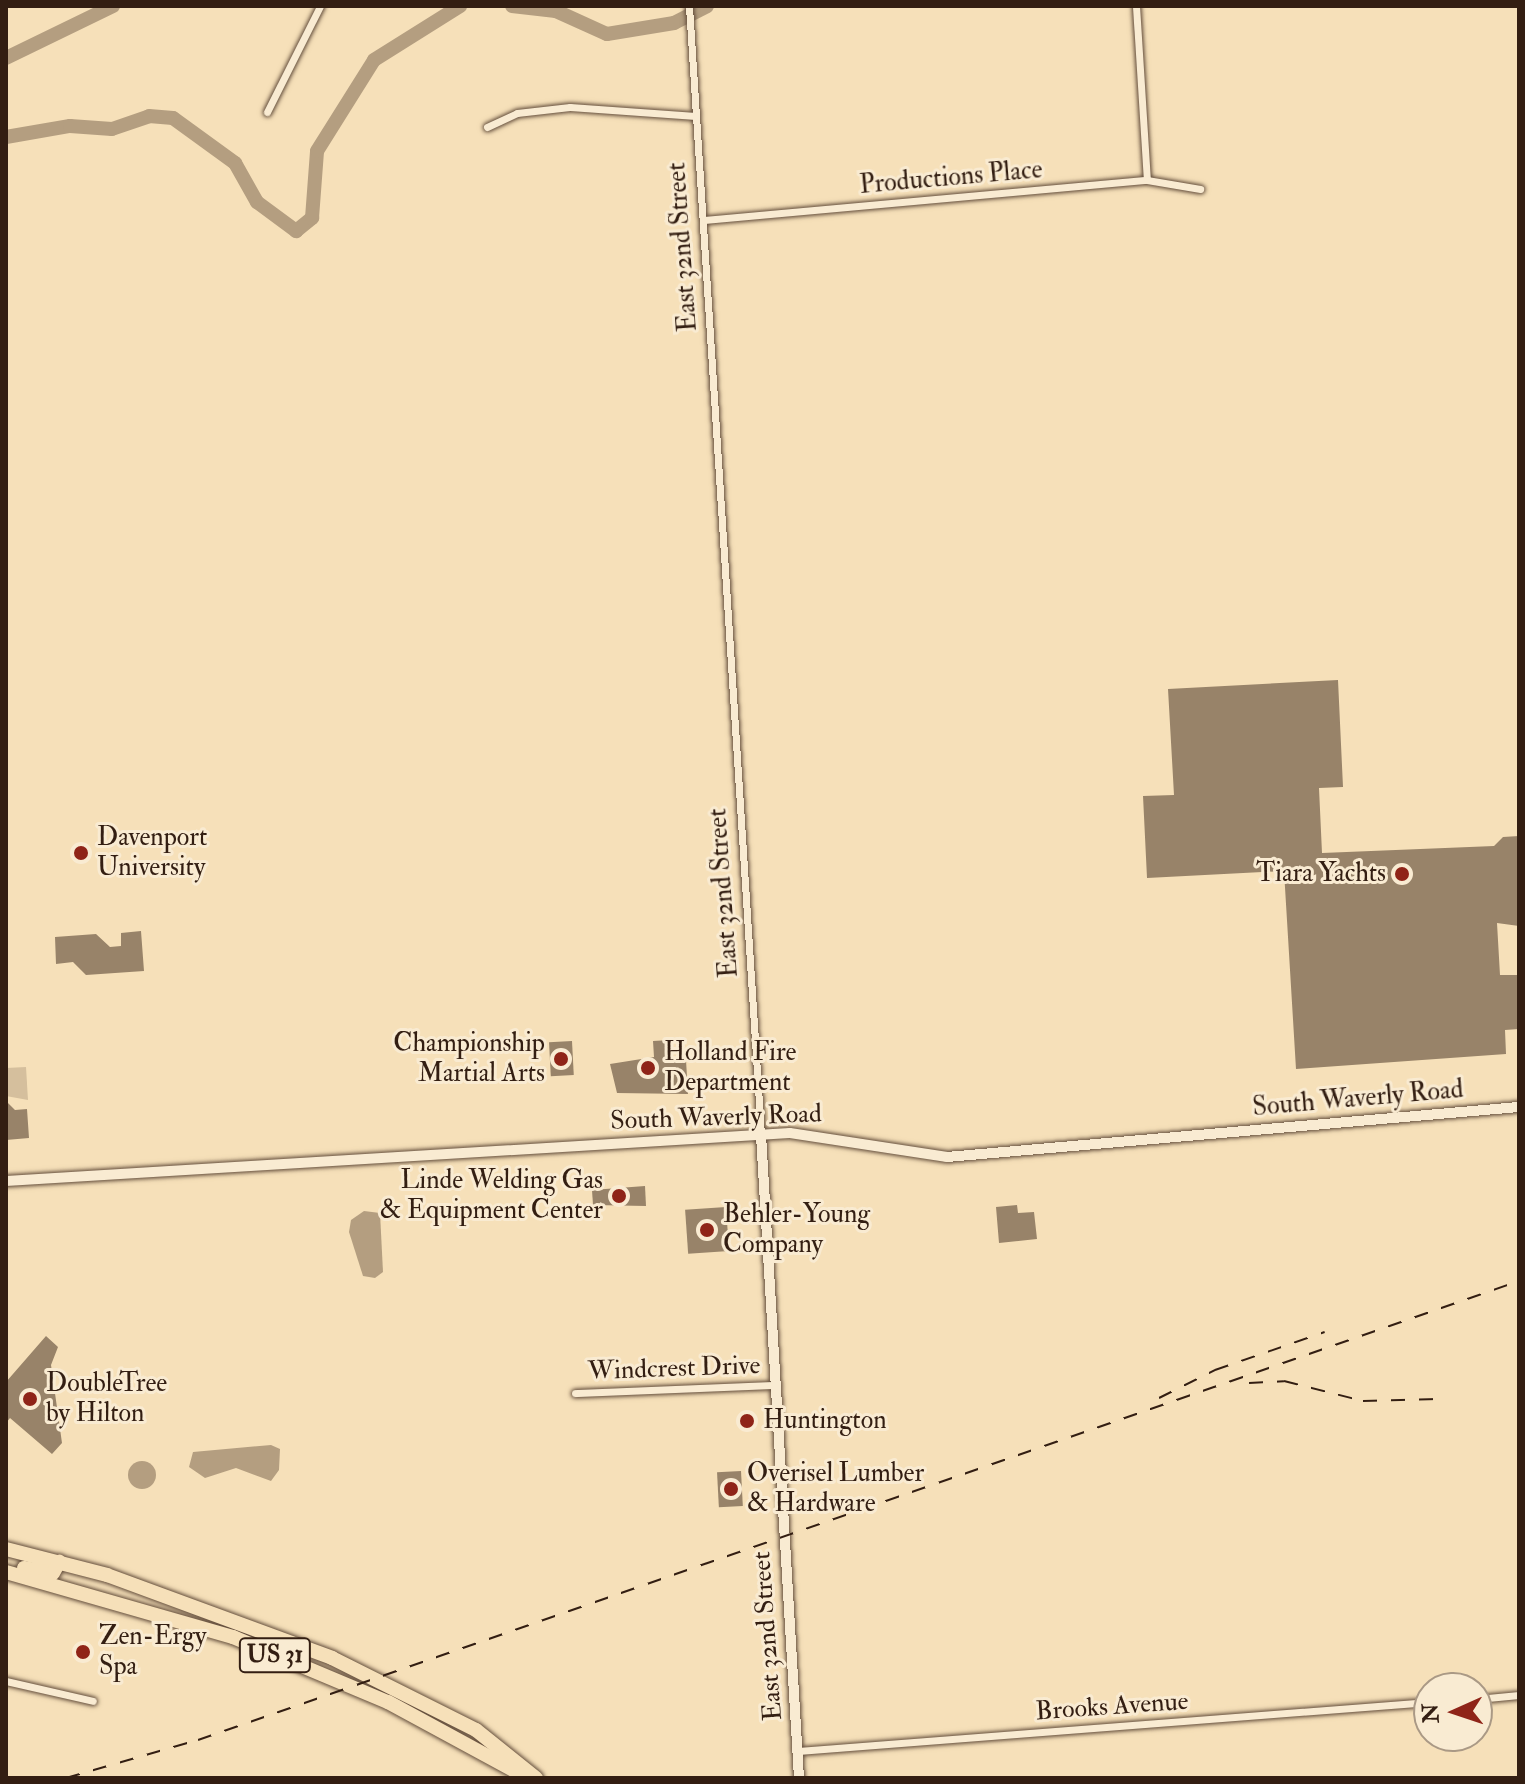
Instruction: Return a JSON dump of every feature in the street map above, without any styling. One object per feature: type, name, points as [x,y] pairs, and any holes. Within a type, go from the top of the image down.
[{"type":"highway","name":"US 31","points":[[6,1549],[59,1562],[332,1658],[476,1730],[536,1778]]},
{"type":"highway","points":[[6,1564],[53,1573],[59,1562]]},
{"type":"highway","name":"US 31","points":[[6,1572],[233,1637],[388,1702],[528,1778]]},
{"type":"main road","name":"South Waverly Road","points":[[6,1181],[761,1135],[823,1134],[904,1154],[947,1157],[1519,1107]]},
{"type":"main road","name":"East 32nd Street","points":[[761,1135],[799,1778]]},
{"type":"street","points":[[267,112],[320,6]]},
{"type":"street","points":[[1136,6],[1147,180]]},
{"type":"street","name":"East 32nd Street","points":[[689,7],[761,1135]]},
{"type":"street","points":[[487,127],[517,113],[570,107],[696,116]]},
{"type":"street","name":"Productions Place","points":[[704,220],[1147,180],[1200,189]]},
{"type":"street","name":"Windcrest Drive","points":[[575,1393],[775,1385]]},
{"type":"street","points":[[6,1681],[93,1701]]},
{"type":"street","points":[[1493,1697],[1519,1695]]},
{"type":"street","name":"Brooks Avenue","points":[[798,1751],[1413,1703]]},
{"type":"shaded area","points":[[26,1067],[28,1100],[6,1096],[6,1068]]},
{"type":"shaded area","points":[[364,1211],[380,1213],[383,1272],[375,1278],[363,1276],[349,1232],[351,1220]]},
{"type":"shaded area","points":[[271,1445],[280,1449],[279,1470],[271,1481],[236,1468],[205,1478],[189,1467],[193,1452]]},
{"type":"shaded area","points":[[142,1461],[152,1465],[156,1475],[152,1485],[142,1489],[132,1485],[128,1475],[132,1465]]},
{"type":"building","name":"Tiara Yachts","points":[[1338,680],[1343,787],[1319,788],[1322,853],[1494,846],[1503,837],[1519,836],[1519,926],[1497,923],[1500,975],[1518,975],[1519,1029],[1505,1030],[1506,1054],[1296,1069],[1284,871],[1147,878],[1143,796],[1174,795],[1168,689]]},
{"type":"building","name":"Davenport University","points":[[141,931],[144,971],[86,975],[73,962],[56,964],[55,937],[96,934],[110,947],[121,946],[121,933]]},
{"type":"building","name":"Holland Fire Department","points":[[670,1040],[671,1061],[686,1060],[688,1094],[617,1093],[610,1064],[654,1057],[653,1041]]},
{"type":"building","name":"Championship Martial Arts","points":[[572,1041],[574,1075],[551,1076],[549,1042]]},
{"type":"building","points":[[6,1101],[15,1110],[27,1109],[29,1138],[6,1140]]},
{"type":"building","name":"Linde Welding Gas & Equipment Center","points":[[645,1186],[646,1206],[593,1205],[592,1190]]},
{"type":"building","points":[[1017,1205],[1018,1213],[1034,1212],[1037,1239],[999,1243],[996,1207]]},
{"type":"building","name":"Behler-Young Company","points":[[726,1207],[729,1251],[688,1254],[685,1210]]},
{"type":"building","name":"DoubleTree by Hilton","points":[[46,1336],[58,1347],[51,1365],[62,1443],[52,1454],[10,1418],[6,1423],[6,1382]]},
{"type":"building","name":"Overisel Lumber & Hardware","points":[[741,1471],[743,1506],[719,1507],[717,1472]]},
{"type":"waterway","points":[[6,58],[113,6]]},
{"type":"waterway","points":[[6,137],[70,126],[112,129],[149,116],[173,118],[235,163],[257,202],[296,231],[312,218],[317,151],[374,60],[460,6]]},
{"type":"waterway","points":[[512,6],[556,11],[607,34],[674,23],[707,6]]},
{"type":"railway","points":[[66,1778],[198,1740],[1519,1281]]},
{"type":"railway","points":[[1159,1398],[1215,1370],[1325,1332]]},
{"type":"railway","points":[[1249,1383],[1284,1381],[1363,1401],[1438,1399]]},
{"type":"place","name":"Davenport University","points":[[81,853]]},
{"type":"place","name":"Tiara Yachts","points":[[1402,874]]},
{"type":"place","name":"Championship Martial Arts","points":[[561,1059]]},
{"type":"place","name":"Holland Fire Department","points":[[648,1068]]},
{"type":"place","name":"Linde Welding Gas & Equipment Center","points":[[619,1196]]},
{"type":"place","name":"Behler-Young Company","points":[[707,1230]]},
{"type":"place","name":"DoubleTree by Hilton","points":[[30,1399]]},
{"type":"place","name":"Huntington","points":[[747,1421]]},
{"type":"place","name":"Overisel Lumber & Hardware","points":[[731,1489]]},
{"type":"place","name":"Zen-Ergy Spa","points":[[83,1652]]}]
